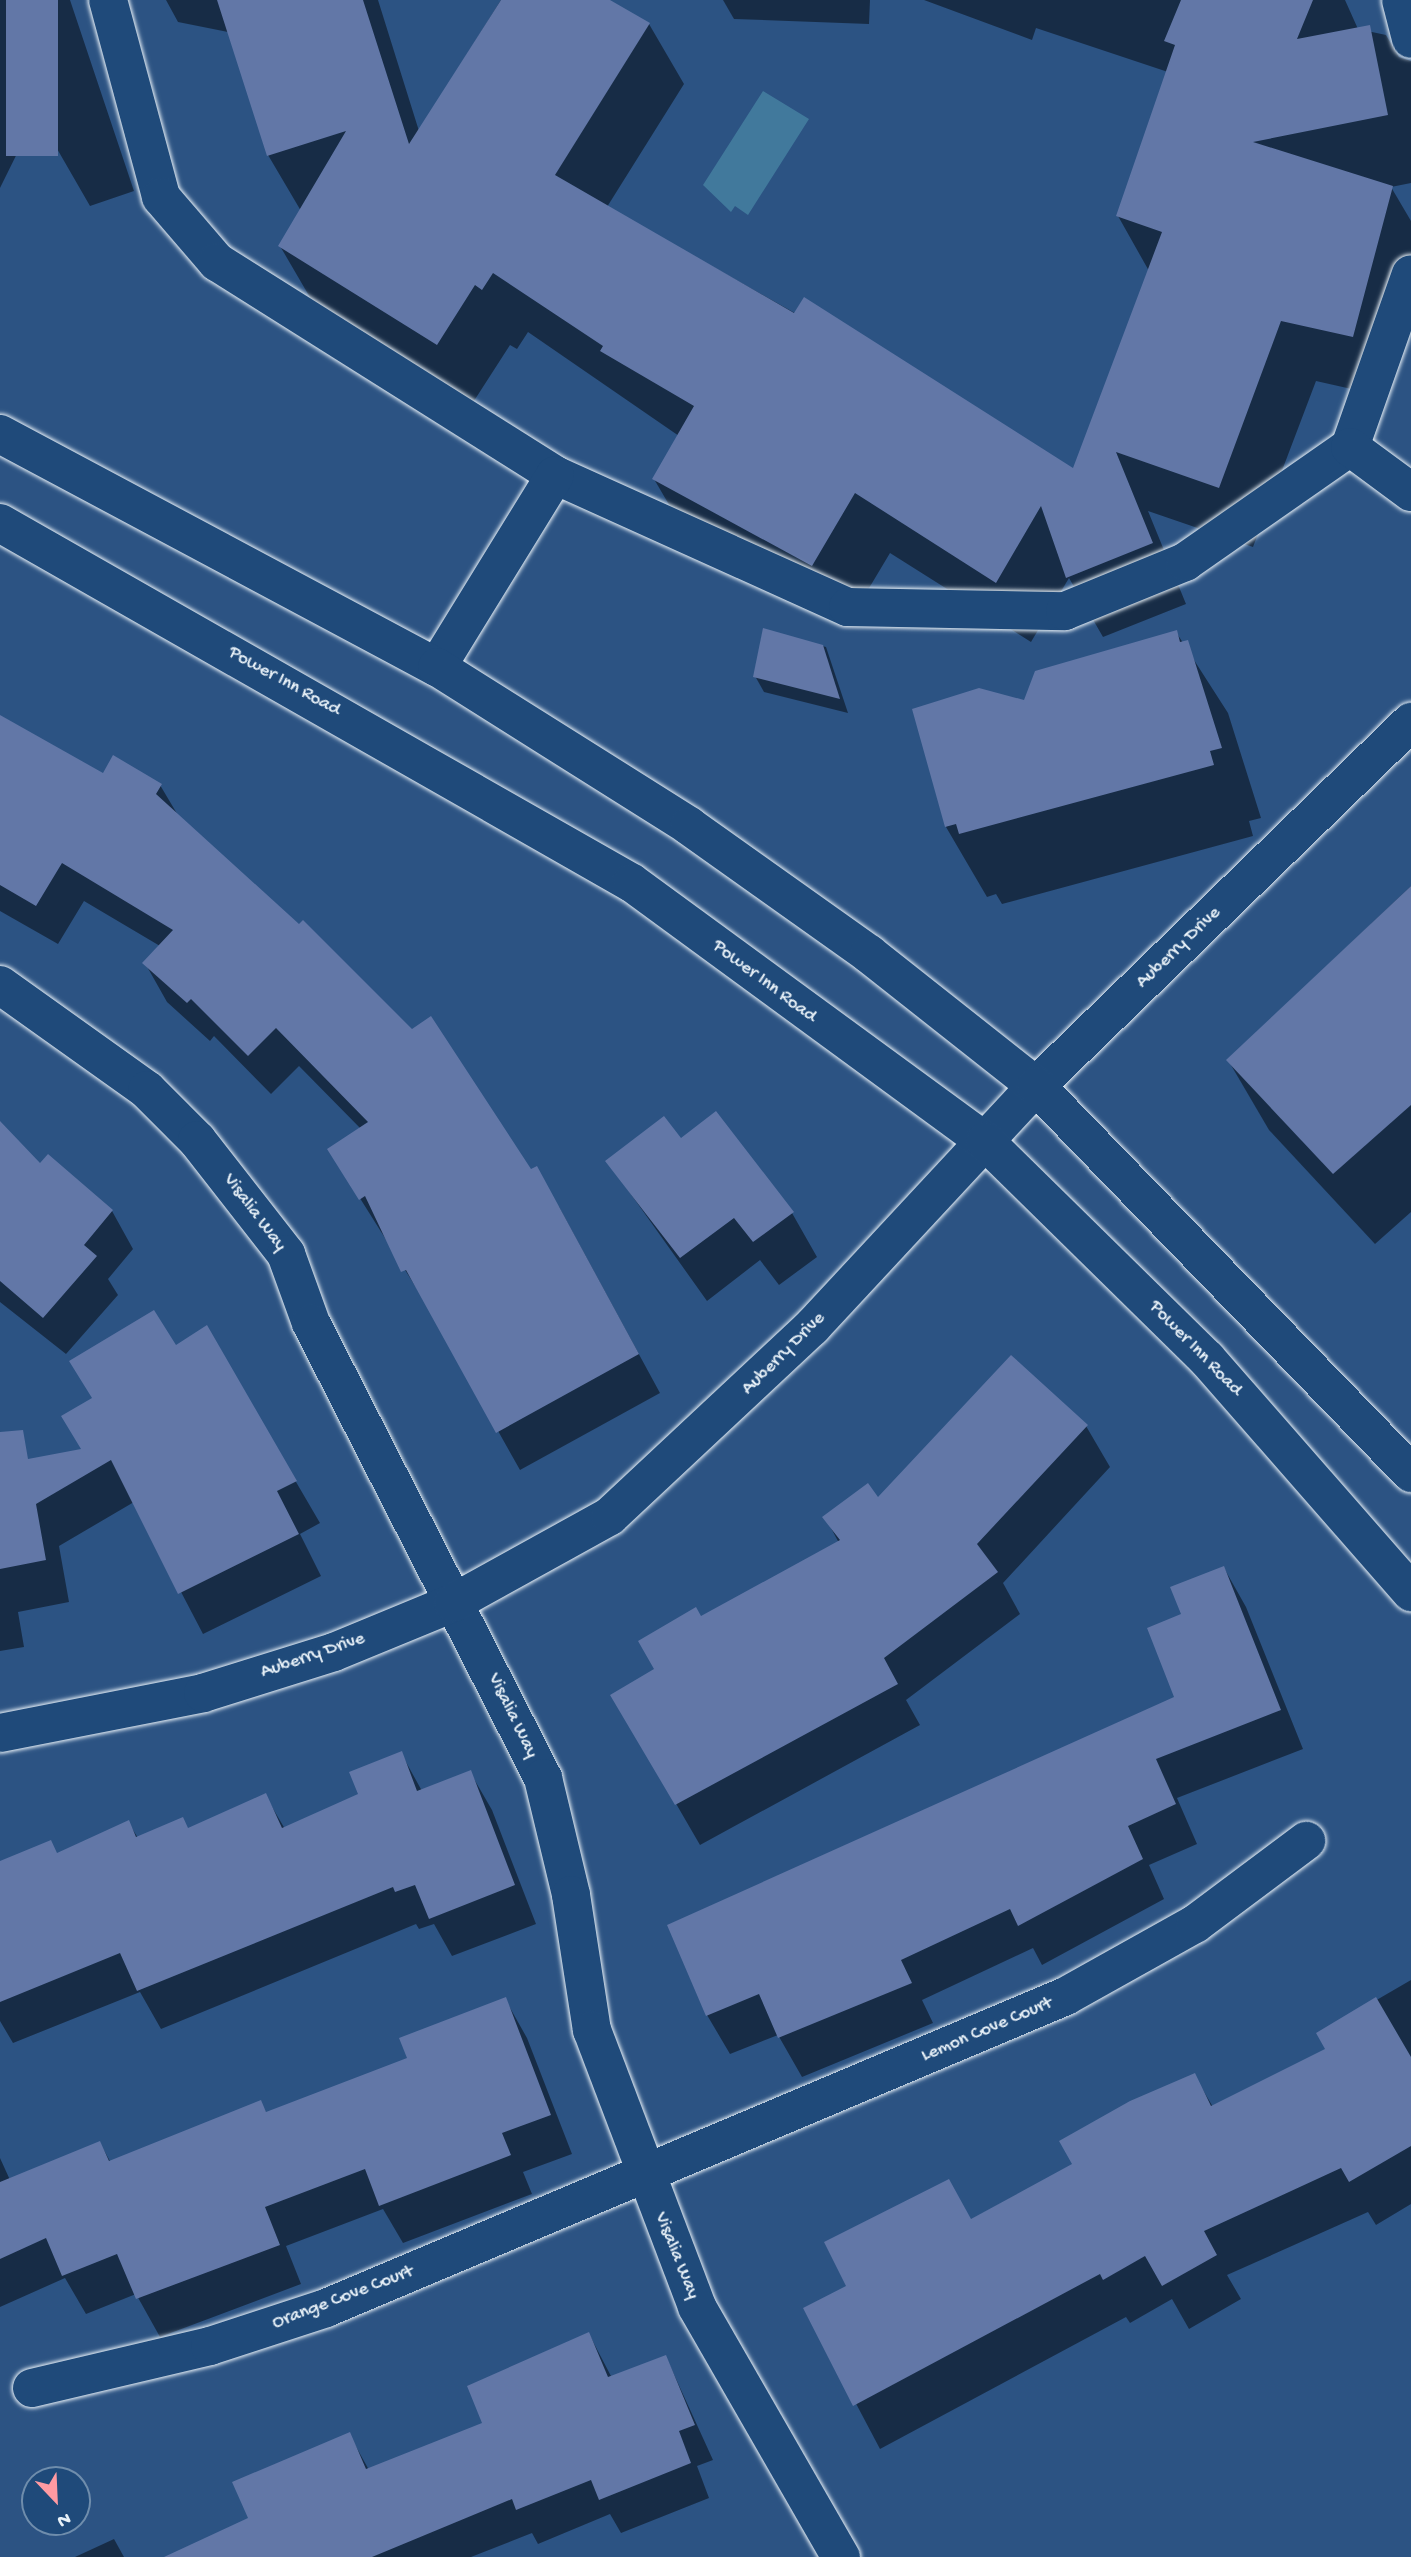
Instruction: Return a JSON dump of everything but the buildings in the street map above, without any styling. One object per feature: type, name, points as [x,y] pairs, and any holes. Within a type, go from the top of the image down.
[{"type":"street","points":[[108,0],[161,198],[217,262],[555,475],[848,607],[1065,611],[1185,562],[1350,447],[1411,274]]},
{"type":"street","points":[[1401,0],[1411,39]]},
{"type":"street","points":[[0,434],[437,667],[689,826],[869,954],[1036,1086],[1411,1474]]},
{"type":"street","points":[[1350,447],[1411,492]]},
{"type":"street","points":[[437,667],[555,475]]},
{"type":"street","name":"Power Inn Road","points":[[0,523],[632,883],[985,1141],[1207,1359],[1411,1592]]},
{"type":"street","name":"Auberry Drive","points":[[0,1733],[203,1693],[334,1652],[453,1602],[610,1516],[813,1327],[1036,1086],[1411,722]]},
{"type":"street","name":"Visalia Way","points":[[0,985],[147,1090],[244,1196],[286,1254],[311,1323],[543,1778],[571,1895],[592,2031],[644,2175],[724,2360],[800,2477],[841,2557]]},
{"type":"street","name":"Lemon Cove Court","points":[[644,2175],[1066,1996],[1195,1924],[1306,1841]]},
{"type":"street","name":"Orange Cove Court","points":[[32,2388],[210,2346],[326,2308],[644,2175]]},
{"type":"water","points":[[763,91],[809,119],[748,215],[735,206],[731,212],[703,185]]}]
